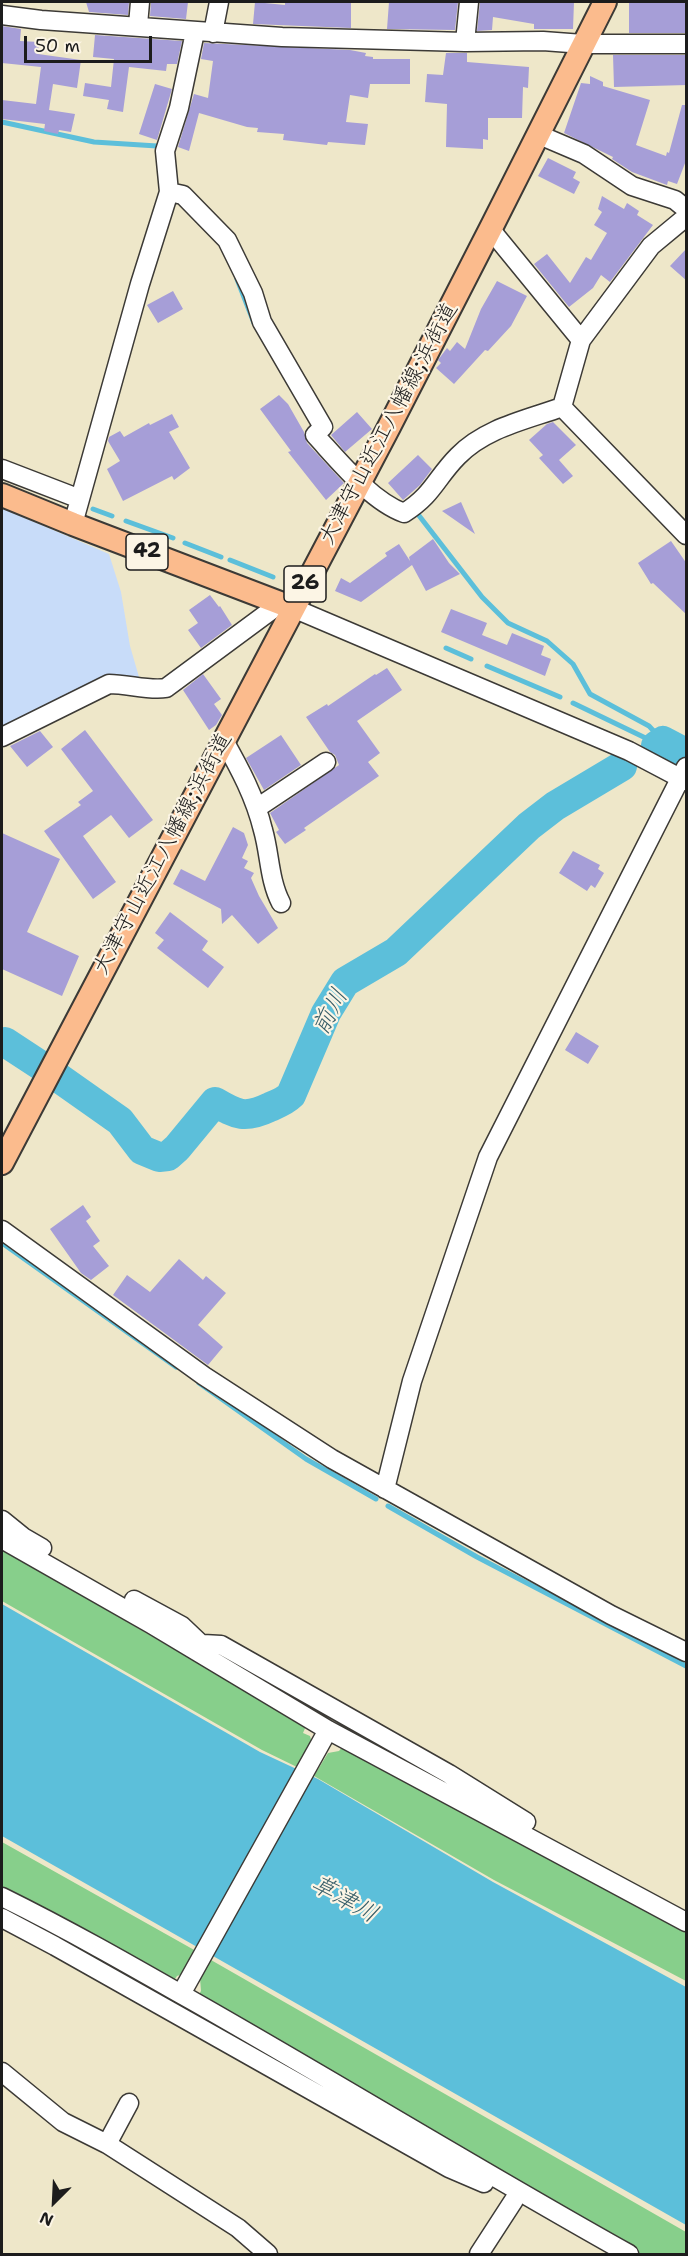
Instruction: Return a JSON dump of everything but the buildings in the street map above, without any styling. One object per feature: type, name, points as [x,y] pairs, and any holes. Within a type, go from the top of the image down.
[{"type":"main road","name":"大津守山近江八幡線;浜街道","points":[[2,1163],[223,739],[287,606],[359,481],[491,230],[605,2]]},
{"type":"main road","name":"42","points":[[2,495],[287,606]]},
{"type":"street","points":[[138,25],[140,2]]},
{"type":"street","points":[[213,33],[219,2]]},
{"type":"street","points":[[465,42],[469,2]]},
{"type":"street","points":[[2,15],[41,20],[138,25],[195,32],[282,37],[465,42],[543,41],[583,45],[687,45]]},
{"type":"street","points":[[73,524],[140,284],[170,192],[165,151],[180,108],[195,32]]},
{"type":"street","points":[[537,134],[584,154],[632,186],[675,200],[687,209]]},
{"type":"street","points":[[170,192],[183,195],[226,240],[253,293],[262,322],[322,427],[315,435],[359,481],[393,509],[404,513],[420,503],[458,456],[486,435],[562,407]]},
{"type":"street","points":[[562,407],[581,340],[651,246],[687,217]]},
{"type":"street","points":[[491,230],[581,340]]},
{"type":"street","points":[[562,407],[687,535]]},
{"type":"street","points":[[2,469],[80,499]]},
{"type":"street","points":[[2,737],[109,684],[129,684],[155,690],[166,688],[287,606],[629,751],[684,781],[488,1157],[412,1381],[385,1489]]},
{"type":"street","points":[[223,739],[257,808],[270,856],[273,884],[281,903]]},
{"type":"street","points":[[257,808],[326,762]]},
{"type":"street","points":[[2,1230],[204,1376],[332,1459],[610,1615],[687,1652]]},
{"type":"street","points":[[2,1520],[23,1537],[182,1626],[201,1648]]},
{"type":"street","points":[[2,1539],[201,1648],[328,1730],[687,1922]]},
{"type":"street","points":[[201,1648],[221,1645],[449,1774],[504,1810],[652,1890],[661,1898],[667,1911]]},
{"type":"street","points":[[181,1994],[328,1730]]},
{"type":"street","points":[[2,1897],[62,1926],[315,2070],[442,2150],[489,2185],[611,2254]]},
{"type":"street","points":[[2,1907],[197,2012],[629,2254]]},
{"type":"street","points":[[2,1918],[449,2168],[489,2185]]},
{"type":"street","points":[[2,2072],[63,2122],[107,2144],[238,2228],[268,2254]]},
{"type":"street","points":[[107,2144],[129,2103]]},
{"type":"street","points":[[479,2254],[514,2200]]},
{"type":"shaded area","points":[[2,508],[109,554],[121,592],[130,646],[139,677],[2,735]]},
{"type":"green space","points":[[2,1549],[306,1726],[303,1733],[310,1736],[312,1743],[299,1768],[262,1750],[2,1601]]},
{"type":"green space","points":[[343,1746],[686,1931],[686,1981],[494,1880],[314,1776],[328,1753],[339,1751]]},
{"type":"green space","points":[[2,1842],[196,1951],[183,1974],[177,1976],[172,1983],[2,1892]]},
{"type":"green space","points":[[211,1960],[686,2232],[686,2254],[641,2254],[337,2074],[198,1996],[201,1991],[200,1978]]},
{"type":"water","name":"草津川","points":[[2,1604],[260,1752],[318,1779],[493,1882],[686,1987],[686,2225],[2,1836]]},
{"type":"waterway","points":[[2,122],[94,142],[157,146]]},
{"type":"waterway","points":[[237,279],[254,323]]},
{"type":"waterway","points":[[93,509],[112,516]]},
{"type":"waterway","points":[[417,513],[482,597],[508,623],[547,641],[573,664],[590,694],[649,726],[663,741]]},
{"type":"waterway","points":[[126,521],[173,538]]},
{"type":"waterway","points":[[185,543],[221,557]]},
{"type":"waterway","points":[[230,560],[273,577]]},
{"type":"waterway","points":[[446,648],[471,659]]},
{"type":"waterway","points":[[487,666],[560,697]]},
{"type":"waterway","points":[[573,703],[658,744]]},
{"type":"waterway","name":"前川","points":[[656,746],[663,741],[682,751]]},
{"type":"waterway","name":"前川","points":[[59,1078],[120,1121],[142,1150],[159,1157],[168,1156],[177,1148],[215,1102],[229,1110],[247,1114],[261,1111],[284,1101],[291,1095],[326,1013],[345,982],[396,952],[529,826],[555,806],[622,766]]},
{"type":"waterway","name":"前川","points":[[2,1043],[5,1042],[40,1065]]},
{"type":"waterway","points":[[2,1243],[176,1367]]},
{"type":"waterway","points":[[199,1383],[306,1459],[376,1499]]},
{"type":"waterway","points":[[388,1506],[477,1557],[686,1666]]}]
